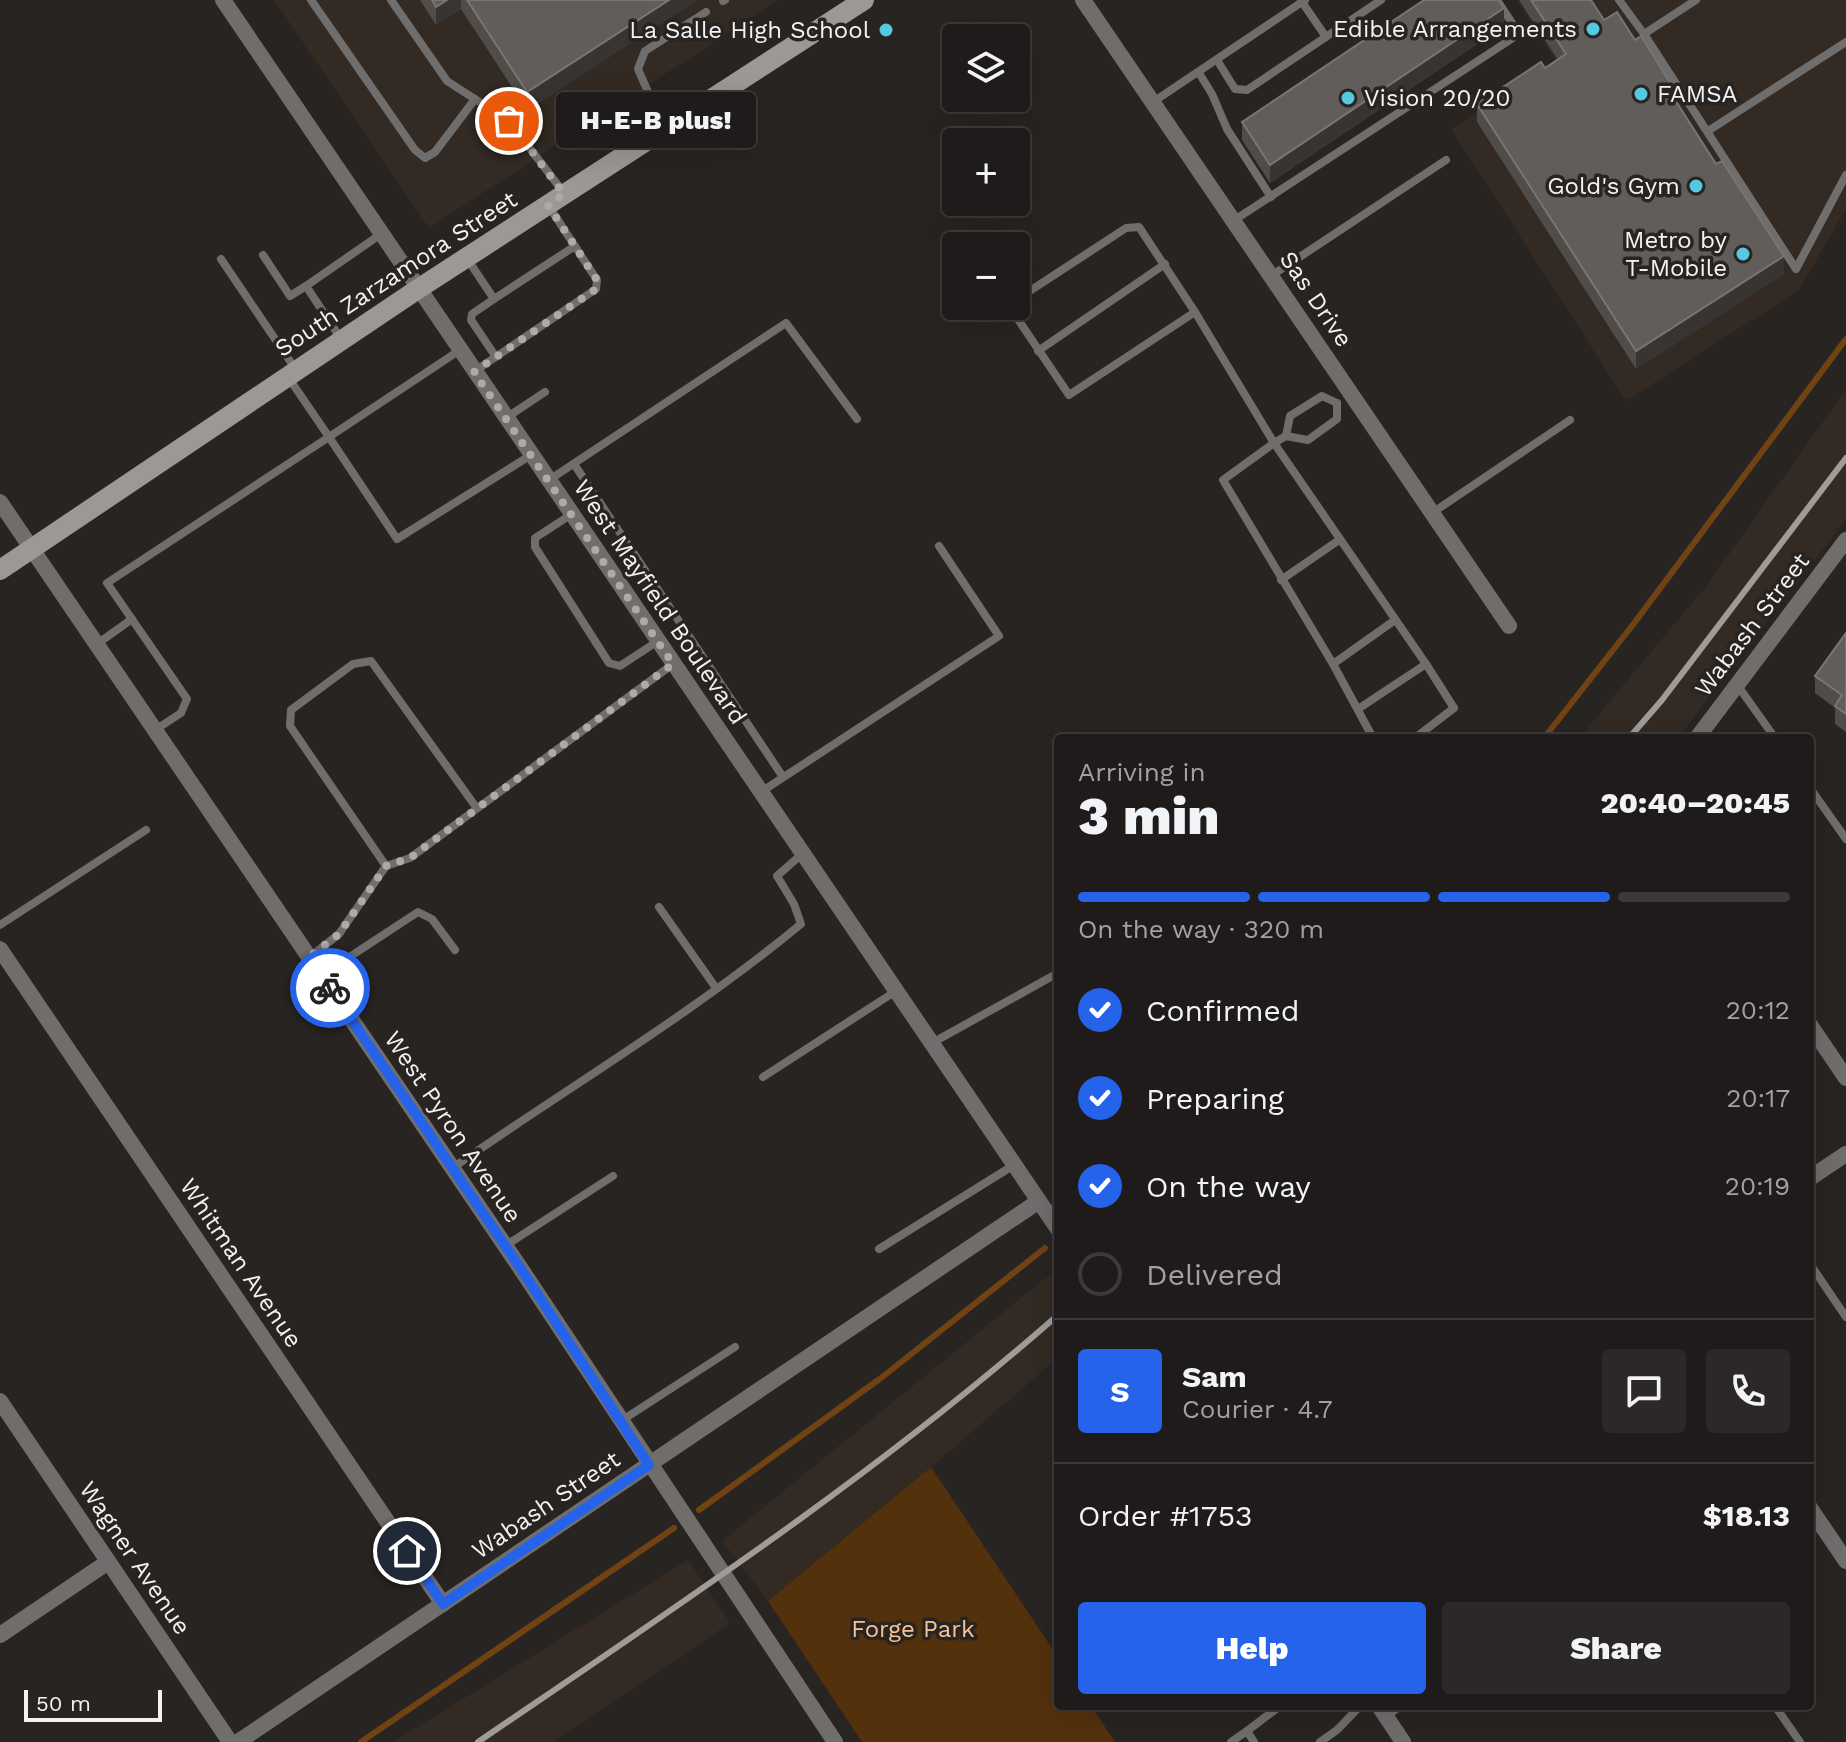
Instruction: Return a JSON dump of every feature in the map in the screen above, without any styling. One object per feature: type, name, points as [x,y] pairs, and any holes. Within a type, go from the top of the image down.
[{"type":"main road","name":"South Zarzamora Street","points":[[0,570],[466,257],[861,1]]},
{"type":"street","name":"West Mayfield Boulevard","points":[[223,0],[1054,1223]]},
{"type":"street","name":"Sas Drive","points":[[1083,0],[1509,626]]},
{"type":"street","name":"West Pyron Avenue","points":[[0,502],[504,1246],[835,1742]]},
{"type":"street","name":"Wabash Street","points":[[1700,734],[1846,540]]},
{"type":"street","name":"Whitman Avenue","points":[[0,949],[443,1604]]},
{"type":"street","points":[[1814,1031],[1846,1078]]},
{"type":"street","points":[[1814,1175],[1846,1154]]},
{"type":"street","name":"Wabash Street","points":[[238,1742],[1039,1201]]},
{"type":"street","name":"Wagner Avenue","points":[[0,1401],[230,1742]]},
{"type":"street","points":[[1814,1514],[1846,1561]]},
{"type":"street","points":[[0,1635],[108,1562]]},
{"type":"street","points":[[1382,1712],[1403,1742]]},
{"type":"lane","points":[[311,0],[415,150],[425,158],[435,152],[475,99]]},
{"type":"lane","points":[[391,0],[447,81],[509,121],[556,199],[575,246],[597,280],[596,289],[474,372]]},
{"type":"lane","points":[[1217,60],[1235,89],[1247,90],[1381,0]]},
{"type":"lane","points":[[1233,221],[1519,34],[1497,0]]},
{"type":"lane","points":[[1619,0],[1796,269],[1846,175]]},
{"type":"lane","points":[[1644,34],[1696,0]]},
{"type":"lane","points":[[1152,102],[1303,1],[1326,37]]},
{"type":"lane","points":[[669,126],[638,69],[645,51],[706,12]]},
{"type":"lane","points":[[1708,131],[1846,42]]},
{"type":"lane","points":[[1199,73],[1227,129],[1271,197]]},
{"type":"lane","points":[[1271,276],[1446,160]]},
{"type":"lane","points":[[1030,291],[1126,228],[1139,227],[1165,264],[1274,443],[1454,708],[1420,734]]},
{"type":"lane","points":[[263,255],[290,296],[381,234]]},
{"type":"lane","points":[[496,357],[471,320],[472,314],[575,246]]},
{"type":"lane","points":[[466,257],[494,299]]},
{"type":"lane","points":[[221,259],[329,437],[397,539],[531,455]]},
{"type":"lane","points":[[1038,351],[1165,264]]},
{"type":"lane","points":[[306,286],[341,340]]},
{"type":"lane","points":[[1018,320],[1069,395],[1195,312]]},
{"type":"lane","points":[[549,481],[786,323],[857,419]]},
{"type":"lane","points":[[155,730],[181,713],[187,699],[107,583],[460,350]]},
{"type":"lane","points":[[506,418],[545,392]]},
{"type":"lane","points":[[1337,403],[1352,394]]},
{"type":"lane","points":[[1286,436],[1290,416],[1322,396],[1337,403]]},
{"type":"lane","points":[[1337,403],[1337,419],[1308,440],[1286,436],[1223,480],[1333,664],[1371,734]]},
{"type":"lane","points":[[1432,513],[1570,420]]},
{"type":"lane","points":[[574,464],[783,777]]},
{"type":"lane","points":[[572,514],[535,538],[535,547],[609,663],[620,666],[658,641]]},
{"type":"lane","points":[[1281,580],[1339,540]]},
{"type":"lane","points":[[761,792],[999,636],[939,546]]},
{"type":"lane","points":[[97,644],[132,619]]},
{"type":"lane","points":[[1333,664],[1395,620]]},
{"type":"lane","points":[[386,866],[290,726],[291,710],[353,664],[371,661],[476,807]]},
{"type":"lane","points":[[309,957],[339,934],[386,866],[410,858],[673,664]]},
{"type":"lane","points":[[1358,709],[1426,664]]},
{"type":"lane","points":[[1738,686],[1772,734]]},
{"type":"lane","points":[[1814,794],[1846,839]]},
{"type":"lane","points":[[0,925],[146,830]]},
{"type":"lane","points":[[451,1169],[716,988],[801,924],[794,904],[777,876],[802,854]]},
{"type":"lane","points":[[659,907],[716,988]]},
{"type":"lane","points":[[321,975],[418,912],[432,919],[455,950]]},
{"type":"lane","points":[[932,1043],[1054,975]]},
{"type":"lane","points":[[763,1077],[896,991]]},
{"type":"lane","points":[[879,1249],[1015,1165]]},
{"type":"lane","points":[[504,1246],[613,1176]]},
{"type":"lane","points":[[1814,1270],[1846,1317]]},
{"type":"lane","points":[[620,1421],[735,1347]]},
{"type":"lane","points":[[1231,1742],[1275,1710]]},
{"type":"lane","points":[[1320,1742],[1356,1710]]},
{"type":"lane","points":[[1778,1710],[1800,1742]]},
{"type":"lane","points":[[1247,1731],[1254,1742]]},
{"type":"shaded area","points":[[274,0],[779,0],[429,228]]},
{"type":"shaded area","points":[[1516,0],[1846,0],[1846,209],[1799,290],[1626,401],[1451,129],[1556,62]]},
{"type":"shaded area","points":[[1846,389],[1846,519],[1681,734],[1582,734],[1707,585]]},
{"type":"shaded area","points":[[1054,1271],[1054,1361],[768,1601],[722,1541]]},
{"type":"shaded area","points":[[688,1560],[730,1623],[553,1742],[393,1742]]},
{"type":"green space","name":"Forge Park","points":[[931,1467],[1054,1651],[1054,1710],[1094,1710],[1115,1742],[862,1742],[768,1601]]},
{"type":"building","points":[[432,0],[447,0],[436,7]]},
{"type":"building","points":[[467,0],[669,0],[527,92]]},
{"type":"building","points":[[1424,0],[1498,0],[1504,8],[1270,165],[1242,122]]},
{"type":"building","points":[[1531,0],[1591,0],[1604,20],[1617,12],[1635,40],[1641,36],[1675,91],[1672,95],[1716,164],[1722,161],[1784,256],[1636,351],[1477,104],[1541,62],[1545,68],[1566,54]]},
{"type":"building","points":[[1846,633],[1846,714],[1835,706],[1842,695],[1815,676]]},
{"type":"waterway","points":[[1547,734],[1635,622],[1846,339]]},
{"type":"waterway","points":[[699,1510],[881,1378],[1045,1248]]},
{"type":"waterway","points":[[361,1742],[674,1528]]},
{"type":"railway","points":[[1632,734],[1662,700],[1846,458]]},
{"type":"railway","points":[[478,1742],[774,1538],[919,1430],[1054,1318]]},
{"type":"way so far","points":[[330,988],[309,957],[339,934],[386,866],[410,858],[673,664],[474,372],[596,289],[597,280],[548,205],[564,194],[509,121]]},
{"type":"place","name":"Edible Arrangements","points":[[1593,29]]},
{"type":"place","name":"La Salle High School","points":[[886,30]]},
{"type":"place","name":"FAMSA","points":[[1641,94]]},
{"type":"place","name":"Vision 20/20","points":[[1348,98]]},
{"type":"place","name":"H-E-B plus!","points":[[509,121]]},
{"type":"place","name":"Gold's Gym","points":[[1696,186]]},
{"type":"place","name":"Metro by T-Mobile","points":[[1743,254]]},
{"type":"route","points":[[330,988],[521,1269],[649,1465],[443,1604],[407,1551]]}]
